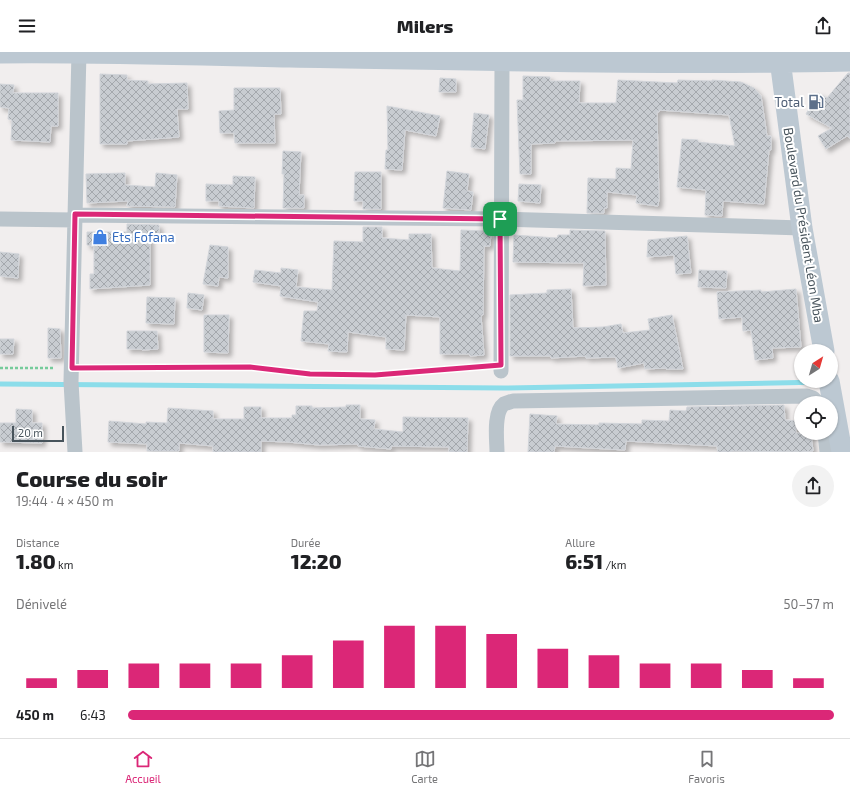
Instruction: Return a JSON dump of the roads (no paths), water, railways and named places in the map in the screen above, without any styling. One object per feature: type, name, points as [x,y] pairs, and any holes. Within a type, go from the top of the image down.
[{"type":"street","points":[[75,452],[72,375],[80,52]]},
{"type":"street","points":[[0,53],[80,52],[502,61],[780,57],[850,62]]},
{"type":"street","name":"Boulevard du Président Léon Mba","points":[[780,57],[802,228],[823,344]]},
{"type":"street","points":[[501,368],[500,219],[502,61]]},
{"type":"street","points":[[0,218],[500,219],[802,228]]},
{"type":"street","points":[[830,388],[842,452]]},
{"type":"street","points":[[497,452],[497,419],[499,411],[503,405],[513,401],[794,396]]},
{"type":"street","points":[[826,440],[827,452]]},
{"type":"waterway","points":[[0,384],[504,388],[794,383]]},
{"type":"place","name":"Total","points":[[816,102]]},
{"type":"place","name":"Ets Fofana","points":[[100,237]]}]
